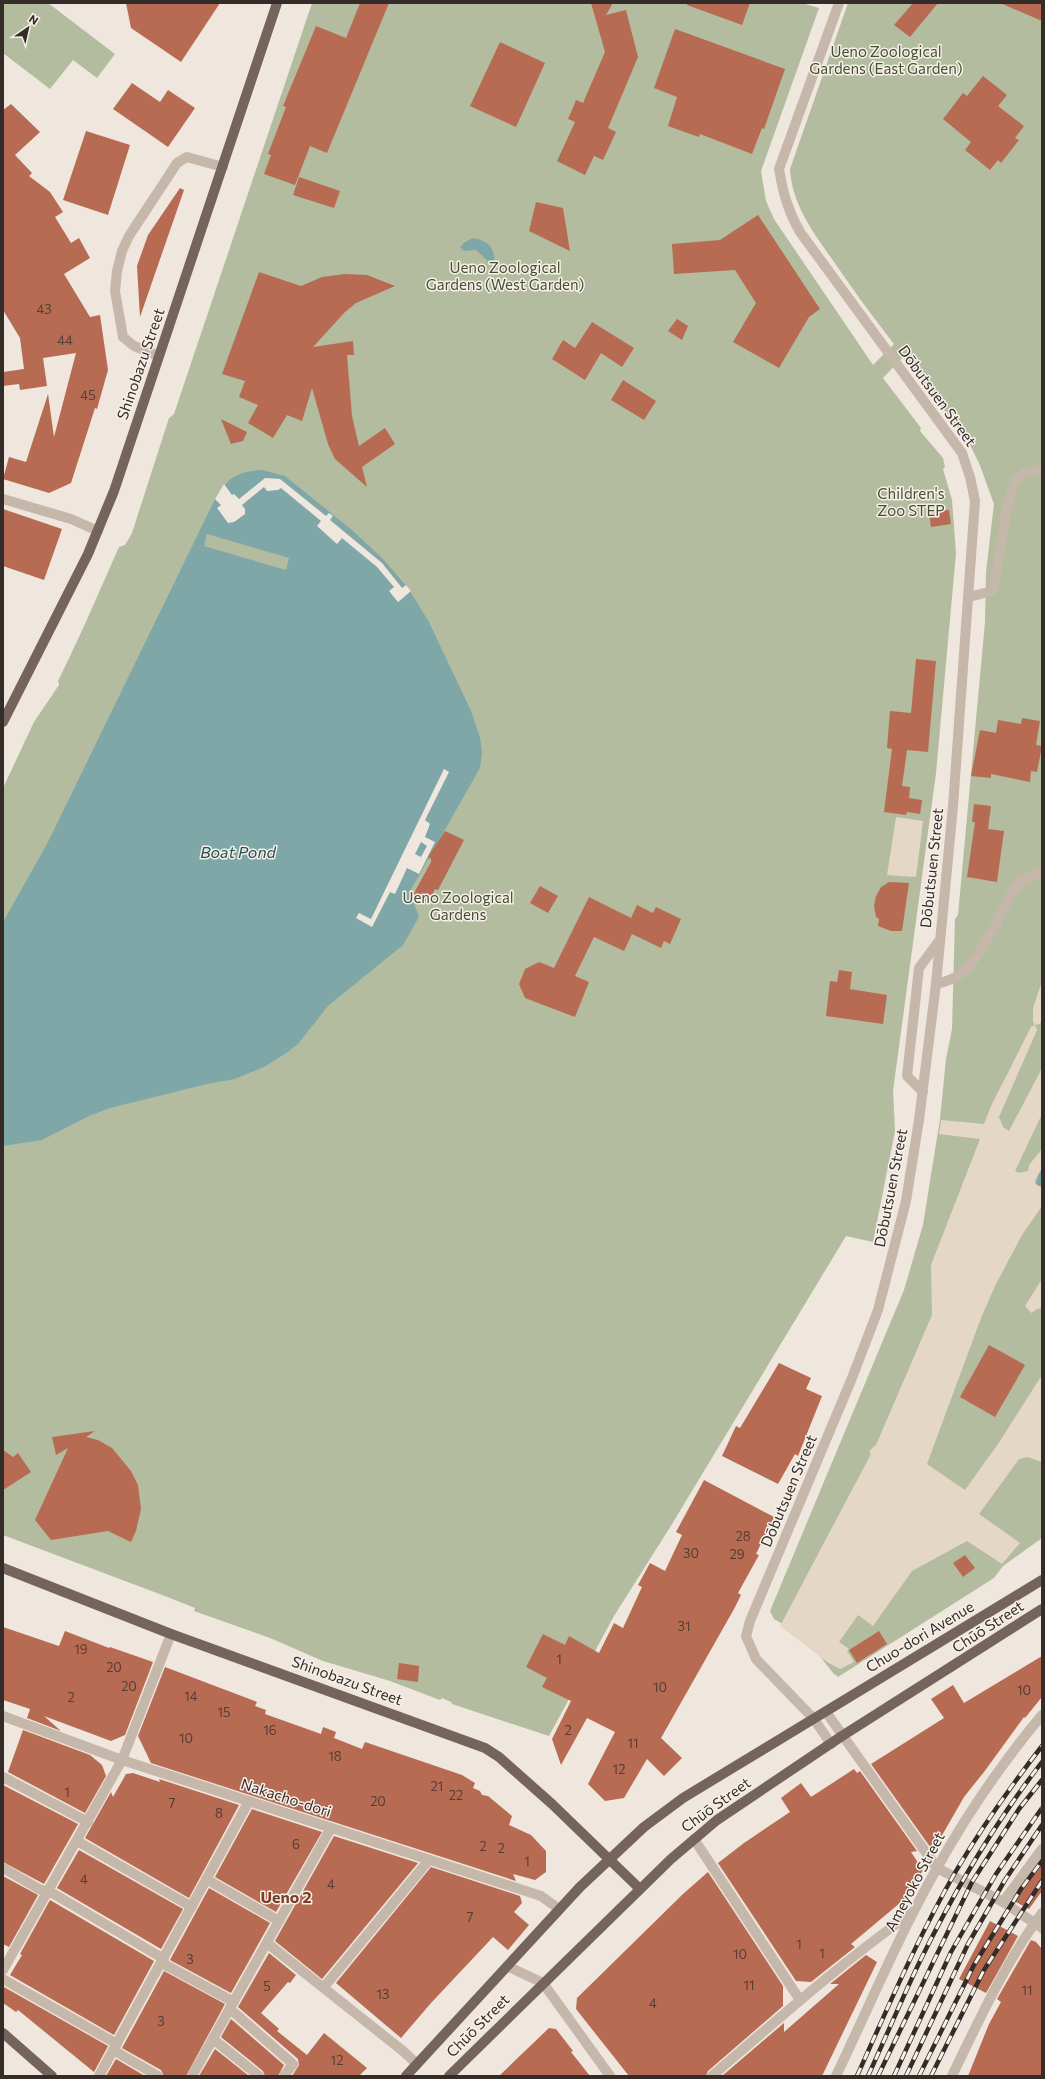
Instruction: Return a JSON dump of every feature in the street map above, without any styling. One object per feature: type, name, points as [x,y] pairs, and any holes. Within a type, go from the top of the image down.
[{"type":"main road","name":"Shinobazu Street","points":[[3,722],[98,531],[114,491],[277,3]]},
{"type":"main road","name":"Shinobazu Street","points":[[3,1568],[171,1634],[485,1748],[499,1757],[552,1804],[640,1888]]},
{"type":"main road","name":"Chuo-dori Avenue","points":[[814,1719],[1042,1580]]},
{"type":"main road","name":"Chūō Street","points":[[449,2076],[640,1888],[717,1820],[842,1736],[1042,1609]]},
{"type":"main road","name":"Chūō Street","points":[[406,2076],[559,1909],[644,1827],[683,1798],[814,1719]]},
{"type":"main road","points":[[3,2033],[52,2076]]},
{"type":"street","name":"Dōbutsuen Street","points":[[831,1744],[814,1719],[756,1659],[746,1636],[750,1621],[846,1393],[878,1310],[906,1201],[923,1092],[936,984],[954,806],[975,501],[970,476],[962,452],[800,232],[790,214],[783,194],[779,169],[839,3]]},
{"type":"street","points":[[159,356],[134,346],[123,337],[115,291],[117,271],[122,251],[129,236],[177,163],[187,157],[223,167]]},
{"type":"street","points":[[969,597],[992,591],[997,576],[1011,491],[1019,476],[1032,470],[1042,470]]},
{"type":"street","points":[[3,500],[71,519],[98,531]]},
{"type":"street","points":[[936,984],[948,981],[962,973],[982,947],[1014,889],[1020,881],[1042,871]]},
{"type":"street","points":[[923,1092],[907,1076],[919,968],[940,940]]},
{"type":"street","points":[[3,1970],[122,1760],[171,1634]]},
{"type":"street","points":[[826,1712],[937,1868],[1003,1902],[1038,1926]]},
{"type":"street","name":"Ameyoko Street","points":[[836,2076],[914,1911],[937,1868],[992,1780],[1042,1715]]},
{"type":"street","name":"Nakacho-dori","points":[[3,1716],[122,1760],[541,1896],[559,1909]]},
{"type":"street","points":[[3,1777],[88,1822]]},
{"type":"street","points":[[99,2076],[249,1801]]},
{"type":"street","points":[[192,2076],[331,1828]]},
{"type":"street","points":[[694,1839],[800,2000]]},
{"type":"street","points":[[77,1841],[192,1907]]},
{"type":"street","points":[[1003,1902],[1042,1849]]},
{"type":"street","points":[[324,1987],[429,1860]]},
{"type":"street","points":[[3,1868],[48,1892],[163,1961],[232,2006],[293,2064],[284,2076]]},
{"type":"street","points":[[206,1879],[279,1921]]},
{"type":"street","points":[[712,2076],[800,2000],[883,1933],[914,1911]]},
{"type":"street","points":[[952,2076],[979,2019],[1026,1935],[1038,1926],[1042,1913]]},
{"type":"street","points":[[266,1943],[324,1987],[417,2064]]},
{"type":"street","points":[[507,1966],[543,1983],[610,2076]]},
{"type":"street","points":[[3,1979],[115,2047],[158,2076]]},
{"type":"street","points":[[213,2039],[259,2076]]},
{"type":"green space","points":[[3,3],[48,3],[115,54],[97,78],[73,60],[50,89],[3,53]]},
{"type":"green space","name":"Ueno Zoological Gardens","points":[[312,3],[802,3],[819,8],[761,171],[766,201],[774,219],[873,365],[894,344],[812,230],[795,195],[790,169],[848,3],[1042,3],[1042,1538],[1003,1566],[994,1578],[838,1677],[833,1673],[805,1637],[774,1619],[770,1611],[904,1290],[923,1225],[940,1119],[946,1059],[952,1029],[955,919],[958,915],[985,622],[986,572],[994,504],[979,463],[968,441],[903,357],[883,378],[921,428],[920,431],[943,458],[945,467],[943,469],[952,500],[956,553],[936,773],[893,1091],[895,1131],[873,1242],[846,1236],[672,1524],[614,1616],[549,1736],[452,1704],[451,1702],[442,1698],[440,1700],[390,1681],[323,1661],[270,1638],[194,1611],[195,1608],[170,1598],[3,1535],[3,788],[34,722],[59,685],[58,681],[119,547],[125,545],[132,533],[169,418],[174,414]]},
{"type":"shaded area","points":[[896,817],[923,821],[916,877],[887,875]]},
{"type":"shaded area","points":[[1042,981],[1042,1019],[1040,1024],[1035,1025],[1033,1022],[1033,1008]]},
{"type":"shaded area","points":[[1035,1025],[1037,1030],[999,1117],[1003,1127],[1009,1131],[1042,1068],[1042,1114],[1015,1171],[1019,1173],[1028,1171],[1029,1165],[1042,1149],[1042,1168],[1035,1180],[1035,1183],[1042,1188],[1042,1206],[1022,1235],[995,1286],[981,1318],[927,1464],[965,1490],[998,1444],[1042,1375],[1042,1462],[1028,1457],[1019,1459],[979,1514],[1020,1543],[1002,1564],[967,1541],[912,1571],[873,1626],[858,1615],[839,1642],[849,1649],[847,1651],[854,1662],[840,1669],[827,1662],[780,1626],[871,1454],[869,1451],[876,1445],[932,1315],[931,1265],[980,1139],[939,1134],[941,1120],[984,1124],[991,1106],[1031,1027]]},
{"type":"shaded area","points":[[1042,1279],[1042,1308],[1031,1313],[1025,1306]]},
{"type":"water","points":[[473,238],[483,241],[490,246],[494,254],[494,264],[489,262],[476,250],[464,251],[460,247],[465,242]]},
{"type":"water","name":"Boat Pond","points":[[262,470],[285,476],[352,530],[384,560],[408,588],[429,622],[471,711],[480,737],[482,753],[480,768],[409,893],[415,896],[413,901],[419,917],[403,945],[328,1006],[298,1044],[288,1052],[264,1067],[235,1079],[207,1084],[110,1108],[89,1116],[42,1140],[3,1146],[3,922],[48,842],[215,499],[224,485],[234,477],[253,471]],"holes":[[[207,534],[289,558],[286,570],[204,546]]]},
{"type":"pier","points":[[265,478],[280,479],[326,516],[329,513],[333,516],[330,520],[382,563],[402,588],[406,585],[411,591],[398,602],[389,591],[394,587],[377,567],[342,538],[337,544],[317,526],[321,521],[281,488],[278,490],[267,491],[264,487],[242,505],[245,509],[245,514],[234,522],[228,523],[217,508],[221,505],[215,499],[224,484],[232,495],[234,494],[239,499]]},
{"type":"pier","points":[[444,769],[449,772],[425,820],[430,824],[425,837],[435,842],[419,874],[407,868],[395,894],[390,892],[372,927],[356,918],[359,913],[371,919]],"holes":[[[421,842],[427,846],[421,857],[415,854]]]},
{"type":"building","points":[[126,3],[220,3],[181,62],[131,28]]},
{"type":"building","points":[[360,3],[389,3],[327,153],[310,146],[295,185],[264,174],[271,155],[268,154],[286,107],[283,106],[316,26],[346,38]]},
{"type":"building","points":[[591,3],[613,3],[606,15],[626,10],[638,57],[608,128],[616,132],[603,160],[594,156],[585,175],[557,161],[575,122],[568,119],[576,100],[583,103],[605,52]]},
{"type":"building","points":[[688,3],[750,3],[742,25],[687,5]]},
{"type":"building","points":[[913,3],[938,3],[910,37],[894,25]]},
{"type":"building","points":[[1000,3],[1042,3],[1042,21]]},
{"type":"building","points":[[675,29],[785,69],[764,129],[762,128],[752,154],[700,134],[699,137],[668,126],[677,97],[654,88]]},
{"type":"building","points":[[500,42],[545,63],[516,127],[470,106]]},
{"type":"building","points":[[983,76],[1007,95],[998,106],[1024,126],[1015,138],[1019,140],[1001,163],[998,160],[990,170],[965,150],[971,142],[943,119],[963,93],[967,96]]},
{"type":"building","points":[[132,83],[160,102],[168,90],[195,108],[168,147],[113,109]]},
{"type":"building","points":[[11,104],[40,132],[15,155],[32,173],[29,176],[50,192],[63,212],[55,217],[71,243],[79,238],[90,258],[64,274],[90,317],[100,315],[108,370],[97,409],[95,408],[71,483],[49,493],[3,479],[9,457],[26,462],[48,394],[54,437],[76,353],[43,358],[47,386],[20,390],[19,384],[3,386],[3,372],[24,369],[20,338],[3,310],[3,110]]},
{"type":"building","points":[[86,131],[130,145],[108,215],[63,200]]},
{"type":"building","points":[[299,177],[340,191],[334,208],[293,195]]},
{"type":"building","points":[[180,188],[184,190],[140,317],[137,266],[148,235]]},
{"type":"building","points":[[536,202],[563,208],[570,251],[529,231]]},
{"type":"building","points":[[758,215],[820,309],[809,317],[779,368],[733,342],[756,303],[735,270],[674,274],[672,244],[720,240]]},
{"type":"building","points":[[259,272],[301,286],[322,277],[345,274],[367,275],[395,286],[356,303],[345,312],[313,347],[353,341],[354,355],[347,355],[352,416],[359,446],[385,428],[395,444],[362,467],[367,487],[335,459],[328,444],[312,388],[302,421],[287,415],[273,438],[248,423],[258,405],[239,397],[245,381],[222,374]]},
{"type":"building","points":[[677,319],[688,326],[682,340],[668,331]]},
{"type":"building","points":[[592,322],[634,348],[622,367],[601,353],[585,380],[552,359],[563,340],[575,348]]},
{"type":"building","points":[[623,380],[656,401],[644,420],[611,400]]},
{"type":"building","points":[[221,419],[247,432],[243,441],[231,444]]},
{"type":"building","points":[[3,509],[62,529],[44,580],[3,566]]},
{"type":"building","points":[[949,510],[951,524],[931,527],[929,512]]},
{"type":"building","points":[[916,659],[936,661],[928,752],[907,750],[902,786],[910,787],[909,798],[922,800],[920,814],[907,812],[906,815],[884,812],[892,749],[887,748],[890,711],[911,713]]},
{"type":"building","points":[[1022,718],[1040,721],[1036,745],[1042,746],[1037,772],[1031,771],[1030,782],[991,774],[991,778],[971,776],[980,730],[996,733],[998,720],[1021,724]]},
{"type":"building","points":[[974,804],[991,806],[988,829],[1004,831],[997,882],[967,877],[975,822],[972,822]]},
{"type":"building","points":[[445,831],[464,840],[438,890],[435,889],[428,903],[413,895],[431,862],[431,859],[428,857]]},
{"type":"building","points":[[889,882],[909,883],[902,931],[891,931],[878,926],[879,919],[876,917],[874,906],[876,896],[881,887]]},
{"type":"building","points":[[540,886],[558,896],[548,913],[530,903]]},
{"type":"building","points":[[589,897],[631,918],[637,905],[653,913],[656,907],[681,919],[670,944],[664,941],[661,948],[632,934],[624,951],[594,937],[575,976],[589,982],[575,1017],[525,998],[519,984],[525,969],[539,962],[554,968]]},
{"type":"building","points":[[839,970],[852,972],[850,989],[887,995],[883,1024],[826,1016],[830,981],[837,982]]},
{"type":"building","points":[[989,1345],[1025,1365],[995,1417],[960,1397]]},
{"type":"building","points":[[779,1363],[811,1378],[806,1389],[822,1396],[798,1456],[795,1454],[778,1484],[722,1456],[736,1426],[740,1428]]},
{"type":"building","points":[[95,1431],[86,1437],[98,1440],[112,1448],[131,1471],[138,1485],[141,1509],[136,1531],[131,1542],[108,1531],[51,1540],[35,1520],[68,1448],[56,1455],[52,1437]]},
{"type":"building","points":[[3,1450],[13,1457],[18,1453],[31,1472],[3,1490]]},
{"type":"building","points":[[704,1480],[774,1517],[756,1554],[759,1555],[738,1593],[741,1595],[734,1609],[661,1738],[682,1758],[664,1776],[647,1759],[624,1798],[605,1801],[588,1784],[615,1732],[587,1718],[561,1765],[552,1739],[571,1701],[542,1687],[547,1678],[526,1667],[543,1634],[565,1645],[569,1636],[599,1653],[614,1623],[623,1628],[642,1587],[638,1585],[650,1563],[665,1571],[682,1535],[676,1532]]},
{"type":"building","points":[[965,1555],[975,1568],[963,1577],[953,1563]]},
{"type":"building","points":[[3,1627],[59,1646],[65,1631],[109,1648],[110,1647],[153,1662],[125,1735],[111,1741],[44,1716],[61,1731],[27,1718],[30,1709],[3,1700]]},
{"type":"building","points":[[879,1631],[887,1644],[857,1663],[849,1650]]},
{"type":"building","points":[[1042,1656],[1042,1697],[1025,1718],[1024,1717],[964,1797],[933,1851],[871,1764],[944,1718],[931,1699],[953,1685],[964,1703]]},
{"type":"building","points":[[399,1663],[419,1666],[418,1682],[397,1679]]},
{"type":"building","points":[[165,1667],[257,1702],[255,1706],[266,1710],[265,1714],[321,1734],[323,1727],[336,1732],[334,1738],[362,1749],[365,1742],[462,1775],[475,1783],[473,1788],[480,1791],[482,1795],[488,1796],[512,1816],[509,1825],[531,1835],[546,1851],[546,1872],[535,1880],[513,1874],[516,1881],[151,1763],[138,1736]]},
{"type":"building","points":[[23,1730],[90,1755],[102,1765],[106,1776],[85,1813],[8,1772]]},
{"type":"building","points":[[854,1769],[857,1773],[860,1771],[917,1851],[911,1852],[923,1870],[907,1897],[851,1944],[855,1947],[811,1982],[796,1981],[718,1863],[744,1843],[790,1812],[781,1798],[801,1783],[811,1797]]},
{"type":"building","points":[[133,1773],[160,1782],[159,1779],[239,1805],[189,1898],[85,1838],[111,1792],[113,1797],[126,1774]]},
{"type":"building","points":[[3,1785],[78,1824],[44,1884],[3,1862]]},
{"type":"building","points":[[252,1809],[322,1832],[276,1912],[215,1877]]},
{"type":"building","points":[[334,1836],[418,1863],[322,1979],[275,1941]]},
{"type":"building","points":[[79,1850],[183,1909],[161,1949],[57,1888]]},
{"type":"building","points":[[1042,1860],[1042,1891],[1029,1909],[1012,1900]]},
{"type":"building","points":[[431,1867],[520,1896],[522,1903],[514,1912],[529,1925],[508,1950],[493,1937],[431,2003],[401,2038],[336,1983]]},
{"type":"building","points":[[708,1872],[783,1986],[783,2006],[708,2071],[706,2076],[629,2076],[576,2009],[577,1998],[683,1894]]},
{"type":"building","points":[[3,1876],[38,1895],[9,1947],[3,1944]]},
{"type":"building","points":[[209,1888],[270,1923],[231,1993],[170,1960]]},
{"type":"building","points":[[50,1900],[154,1961],[114,2035],[10,1975]]},
{"type":"building","points":[[990,1921],[1018,1936],[986,1993],[959,1979]]},
{"type":"building","points":[[1031,1940],[1036,1942],[1042,1949],[1042,2076],[968,2076],[989,2024],[1001,2002],[997,1999]]},
{"type":"building","points":[[269,1953],[296,1975],[261,2013],[279,2029],[277,2031],[307,2055],[324,2033],[367,2068],[359,2076],[292,2076],[299,2065],[298,2059],[238,2007]]},
{"type":"building","points":[[866,1955],[877,1962],[822,2076],[722,2076],[784,2023],[784,2032],[839,1984],[830,1984]]},
{"type":"building","points":[[164,1971],[225,2004],[186,2076],[164,2076],[161,2070],[122,2048]]},
{"type":"building","points":[[4,1987],[108,2046],[94,2072],[18,2010],[16,2012],[3,2003]]},
{"type":"building","points":[[231,2019],[284,2065],[278,2076],[265,2076],[263,2071],[221,2037]]},
{"type":"building","points":[[549,2028],[556,2029],[573,2051],[571,2052],[590,2076],[499,2076]]},
{"type":"building","points":[[215,2049],[249,2076],[199,2076]]},
{"type":"building","points":[[116,2059],[145,2076],[106,2076]]},
{"type":"waterway","points":[[1039,1183],[1042,1174]]},
{"type":"railway","points":[[857,2076],[916,1947],[956,1871],[997,1807],[1042,1746]]},
{"type":"railway","points":[[868,2076],[915,1972],[948,1906],[992,1832],[1042,1762]]},
{"type":"railway","points":[[878,2076],[972,1882],[1019,1809],[1042,1780]]},
{"type":"railway","points":[[894,2076],[951,1952],[996,1874],[1042,1808]]},
{"type":"railway","points":[[906,2076],[968,1944],[1005,1880],[1042,1825]]},
{"type":"railway","points":[[919,2076],[974,1965],[1021,1889],[1042,1861]]},
{"type":"railway","points":[[931,2076],[984,1970],[1042,1881]]},
{"type":"district","name":"Ueno 2","points":[[286,1897]]},
{"type":"park label","name":"Ueno Zoological Gardens (East Garden)","points":[[886,60]]},
{"type":"park label","name":"Ueno Zoological Gardens (West Garden)","points":[[505,276]]},
{"type":"park label","name":"Children's Zoo STEP","points":[[911,502]]}]
